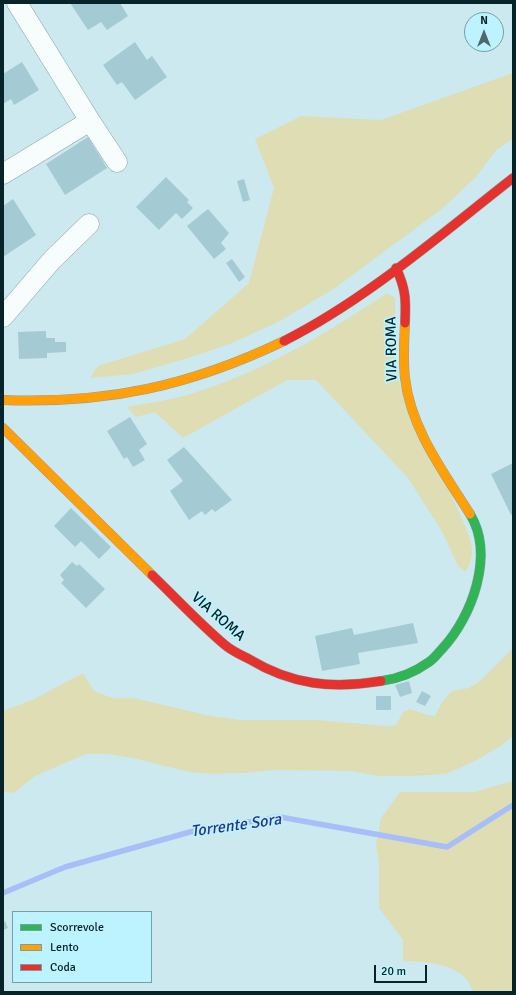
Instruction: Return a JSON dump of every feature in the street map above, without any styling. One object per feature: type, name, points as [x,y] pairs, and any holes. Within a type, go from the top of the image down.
[{"type":"street","points":[[17,3],[117,162]]},
{"type":"street","points":[[3,174],[90,121]]},
{"type":"street","points":[[3,400],[52,401],[96,398],[171,385],[212,372],[251,357],[292,337],[328,315],[396,268],[513,178]]},
{"type":"street","points":[[3,317],[52,260],[89,224]]},
{"type":"street","name":"VIA ROMA","points":[[3,428],[99,525],[226,646],[262,667],[288,678],[313,684],[352,686],[396,679],[430,662],[455,635],[470,607],[481,559],[478,533],[473,519],[423,439],[414,420],[405,378],[406,296],[404,285],[396,268]]},
{"type":"green space","points":[[513,73],[513,139],[496,150],[477,176],[443,208],[335,288],[280,321],[230,344],[133,374],[90,378],[98,366],[185,339],[249,283],[274,188],[255,139],[301,116],[381,120]]},
{"type":"green space","points":[[387,293],[395,298],[395,373],[463,521],[472,546],[471,558],[466,572],[458,566],[443,533],[408,478],[316,380],[287,380],[183,438],[155,412],[136,417],[127,407],[179,397],[240,376],[291,352],[316,338]]},
{"type":"green space","points":[[513,648],[513,736],[502,745],[475,761],[446,774],[378,776],[350,771],[274,770],[210,774],[189,772],[137,759],[109,754],[86,754],[35,776],[14,793],[3,791],[3,711],[32,700],[83,673],[94,691],[112,698],[134,698],[210,716],[241,720],[317,720],[385,726],[396,725],[403,712],[410,709],[435,716],[442,702],[452,691],[469,688],[480,681]]},
{"type":"green space","points":[[513,781],[513,992],[473,992],[469,982],[454,970],[444,966],[423,962],[403,961],[403,940],[379,908],[379,864],[376,844],[381,818],[400,792],[474,792]]},
{"type":"building","points":[[70,3],[120,3],[128,16],[107,30],[101,22],[88,30]]},
{"type":"building","points":[[135,42],[147,60],[152,56],[167,77],[135,100],[122,82],[117,85],[103,65]]},
{"type":"building","points":[[22,62],[39,90],[14,105],[11,99],[3,104],[3,74]]},
{"type":"building","points":[[88,137],[107,168],[65,195],[46,164]]},
{"type":"building","points":[[166,177],[189,200],[187,202],[193,208],[182,219],[176,213],[159,230],[136,207]]},
{"type":"building","points":[[244,179],[250,200],[243,202],[237,181]]},
{"type":"building","points":[[13,199],[36,235],[3,257],[3,206]]},
{"type":"building","points":[[208,209],[229,233],[221,243],[226,249],[214,259],[187,226]]},
{"type":"building","points":[[232,259],[245,277],[239,282],[226,263]]},
{"type":"building","points":[[46,331],[46,338],[55,338],[55,342],[66,342],[66,352],[47,353],[47,358],[19,359],[18,332]]},
{"type":"building","points":[[130,417],[147,444],[139,450],[145,460],[133,467],[127,457],[124,459],[107,431]]},
{"type":"building","points":[[184,447],[232,500],[215,512],[212,509],[205,515],[202,511],[189,520],[170,491],[183,481],[167,460]]},
{"type":"building","points":[[513,463],[513,514],[511,515],[491,474]]},
{"type":"building","points":[[71,508],[111,547],[99,559],[81,541],[75,547],[54,526]]},
{"type":"building","points":[[72,562],[77,566],[79,564],[105,589],[86,608],[61,583],[64,580],[60,575]]},
{"type":"building","points":[[413,623],[418,643],[358,653],[360,664],[322,671],[315,636],[352,628],[354,635]]},
{"type":"building","points":[[409,681],[412,693],[400,697],[395,685]]},
{"type":"building","points":[[422,691],[431,696],[425,706],[416,702]]},
{"type":"building","points":[[376,696],[391,696],[391,710],[376,710]]},
{"type":"building","points":[[5,921],[8,928],[3,930],[3,922]]},
{"type":"waterway","name":"Torrente Sora","points":[[3,893],[65,867],[197,830],[280,817],[447,847],[513,805]]},
{"type":"traffic: fast","points":[[381,681],[394,679],[418,669],[431,661],[453,636],[463,620],[477,585],[480,566],[480,548],[477,530],[470,514]]},
{"type":"traffic: slow","points":[[405,323],[405,378],[408,397],[414,415],[439,466],[470,514]]},
{"type":"traffic: slow","points":[[3,400],[78,399],[147,389],[215,370],[284,341]]},
{"type":"traffic: slow","points":[[3,428],[152,575]]},
{"type":"traffic: jam","points":[[284,341],[345,306],[374,286],[513,178]]},
{"type":"traffic: jam","points":[[396,268],[402,282],[405,295],[405,323]]},
{"type":"traffic: jam","points":[[152,575],[225,645],[265,668],[281,675],[313,683],[346,685],[381,681]]}]
